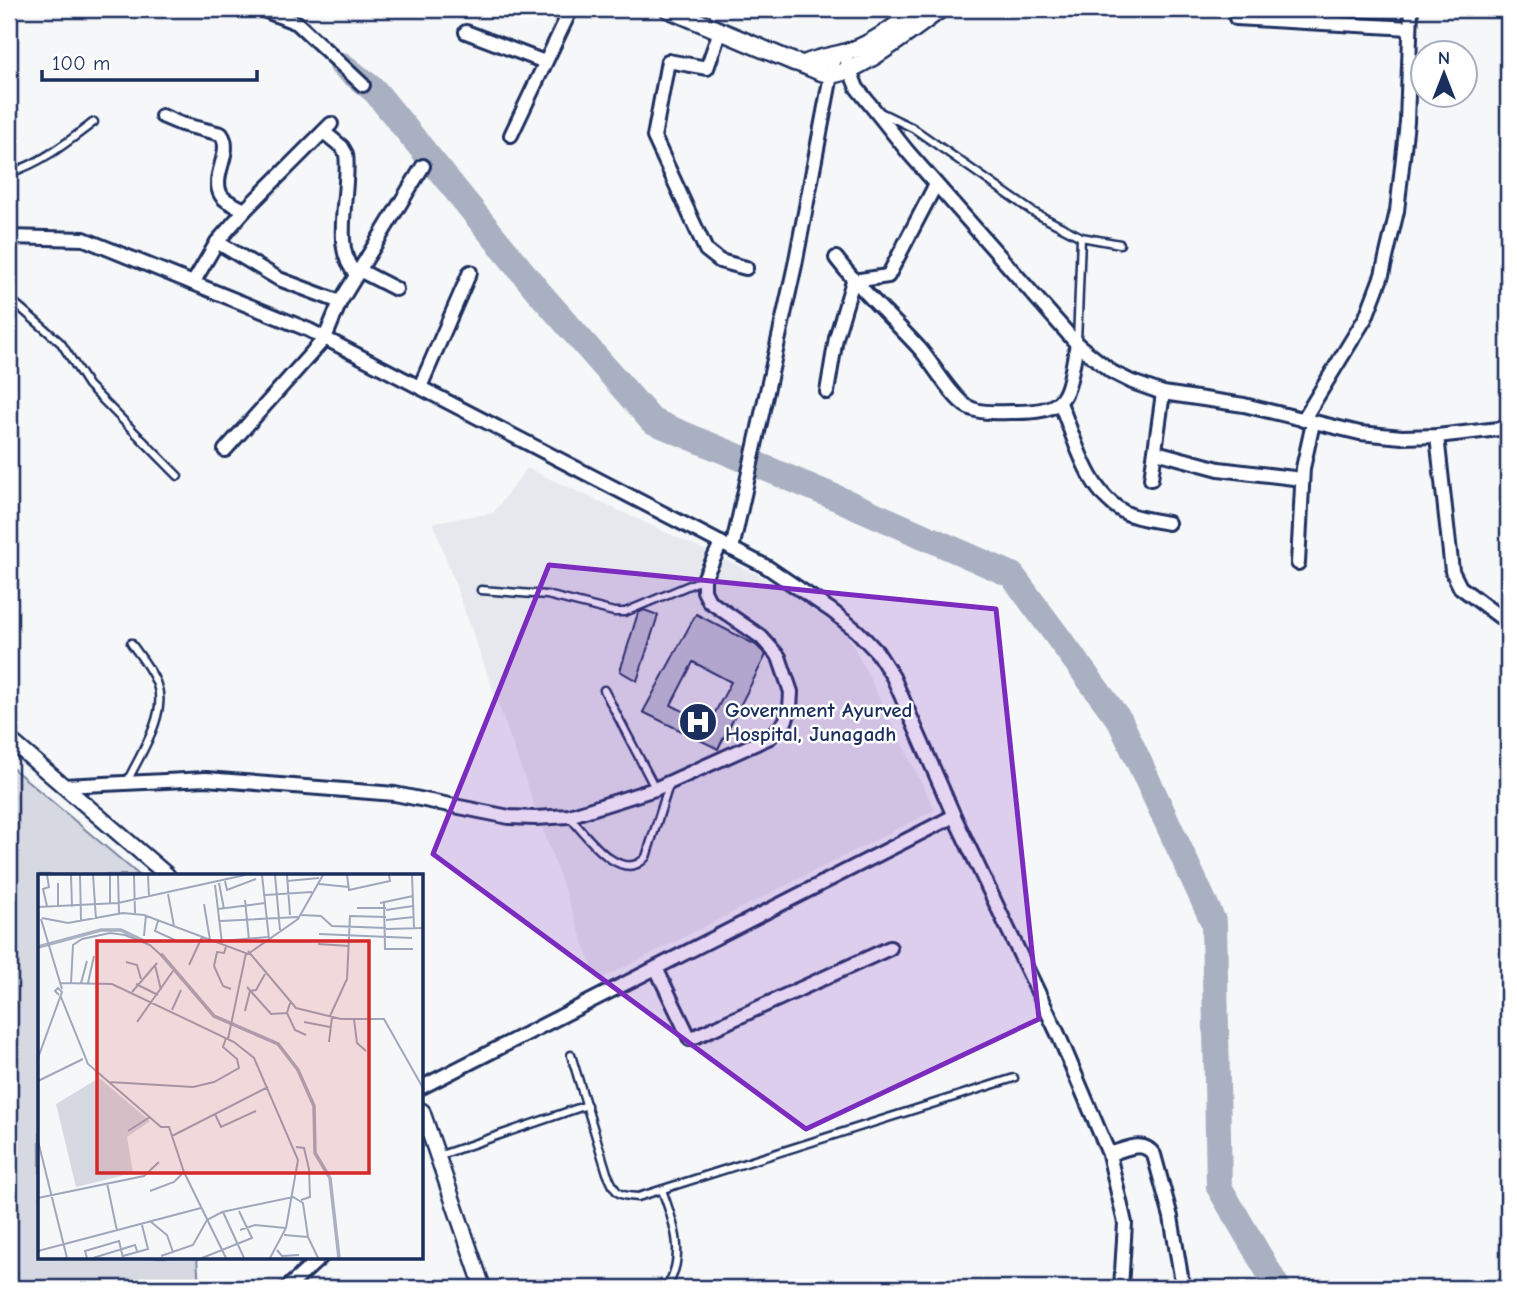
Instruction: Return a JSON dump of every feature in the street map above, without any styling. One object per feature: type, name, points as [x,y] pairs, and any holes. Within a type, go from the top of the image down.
[{"type":"main road","points":[[668,9],[699,15],[720,31],[831,75],[849,70],[876,54],[941,9]]},
{"type":"main road","points":[[804,64],[821,56],[859,48],[920,9]]},
{"type":"street","points":[[261,9],[297,23],[363,85]]},
{"type":"street","points":[[511,135],[570,9]]},
{"type":"street","points":[[1297,563],[1308,422],[1366,317],[1382,275],[1397,211],[1408,122],[1411,9]]},
{"type":"street","points":[[1236,18],[1410,27]]},
{"type":"street","points":[[720,31],[707,68],[668,61],[654,137],[706,250],[720,261],[746,268]]},
{"type":"street","points":[[466,32],[545,62]]},
{"type":"street","points":[[839,54],[857,88],[936,184],[1077,344],[1112,372],[1163,393],[1244,405],[1360,433],[1402,437],[1437,436],[1508,428]]},
{"type":"street","points":[[63,786],[206,779],[395,794],[509,817],[569,816],[655,789],[771,737],[785,722],[790,709],[791,692],[779,657],[761,638],[709,601],[704,591],[704,579],[727,546],[795,265],[831,75],[839,54]]},
{"type":"street","points":[[162,116],[181,124],[221,134],[226,143],[219,191],[225,199],[245,210]]},
{"type":"street","points":[[192,283],[217,242],[245,210],[328,128],[346,154],[344,247],[349,267],[396,289]]},
{"type":"street","points":[[225,450],[325,338],[340,302],[423,166]]},
{"type":"street","points":[[853,281],[888,276],[936,184]]},
{"type":"street","points":[[9,237],[84,239],[325,338],[767,567],[832,611],[877,652],[893,677],[954,816],[1058,1034],[1110,1154],[1125,1223],[1121,1288]]},
{"type":"street","points":[[217,242],[279,279],[340,302]]},
{"type":"street","points":[[836,258],[853,281],[920,349],[960,401],[971,408],[985,412],[1032,412],[1049,409],[1060,403],[1067,392],[1077,344]]},
{"type":"street","points":[[420,387],[470,272]]},
{"type":"street","points":[[827,392],[836,338],[853,281]]},
{"type":"street","points":[[1151,480],[1163,393]]},
{"type":"street","points":[[1060,403],[1089,474],[1103,496],[1126,513],[1168,523]]},
{"type":"street","points":[[1437,436],[1452,571],[1460,587],[1500,617]]},
{"type":"street","points":[[1156,452],[1219,469],[1302,479]]},
{"type":"street","points":[[9,739],[166,874]]},
{"type":"street","points":[[424,1086],[954,816]]},
{"type":"street","points":[[656,968],[690,1039],[890,948]]},
{"type":"street","points":[[424,1117],[483,1288]]},
{"type":"street","points":[[1110,1154],[1139,1145],[1154,1155],[1174,1231],[1183,1288]]},
{"type":"street","points":[[287,1288],[320,1258]]},
{"type":"lane","points":[[875,110],[906,124],[1033,212],[1081,237],[1120,244]]},
{"type":"lane","points":[[9,173],[29,167],[50,155],[94,122]]},
{"type":"lane","points":[[1077,344],[1081,237]]},
{"type":"lane","points":[[9,298],[61,343],[88,385],[178,476]]},
{"type":"lane","points":[[481,590],[547,595],[614,612],[625,612],[704,579]]},
{"type":"lane","points":[[127,782],[157,718],[161,699],[153,675],[131,643]]},
{"type":"lane","points":[[604,690],[655,789]]},
{"type":"lane","points":[[569,816],[603,853],[622,866],[631,867],[646,857],[671,781]]},
{"type":"lane","points":[[572,1055],[615,1192],[623,1196],[638,1197],[1014,1078]]},
{"type":"lane","points":[[437,1157],[587,1105]]},
{"type":"lane","points":[[663,1190],[677,1232],[676,1265],[666,1288]]},
{"type":"highlighted area","points":[[549,565],[996,609],[1039,1019],[806,1129],[433,854]]},
{"type":"shaded area","name":"Government Ayurved Hospital, Junagadh","points":[[527,468],[775,583],[848,635],[935,810],[597,981],[433,522],[493,513]]},
{"type":"shaded area","points":[[10,766],[138,874],[38,874],[38,1258],[197,1258],[199,1288],[9,1288]]},
{"type":"building","points":[[644,610],[658,615],[637,681],[620,671],[638,613]]},
{"type":"building","points":[[696,614],[756,645],[766,655],[718,749],[643,712]],"holes":[[[693,662],[731,682],[709,724],[671,705]]]},
{"type":"waterway","points":[[342,65],[375,91],[538,291],[652,421],[1012,575],[1120,721],[1214,923],[1219,1187],[1278,1288]]},
{"type":"place","name":"Government Ayurved Hospital, Junagadh","points":[[698,722]]}]
